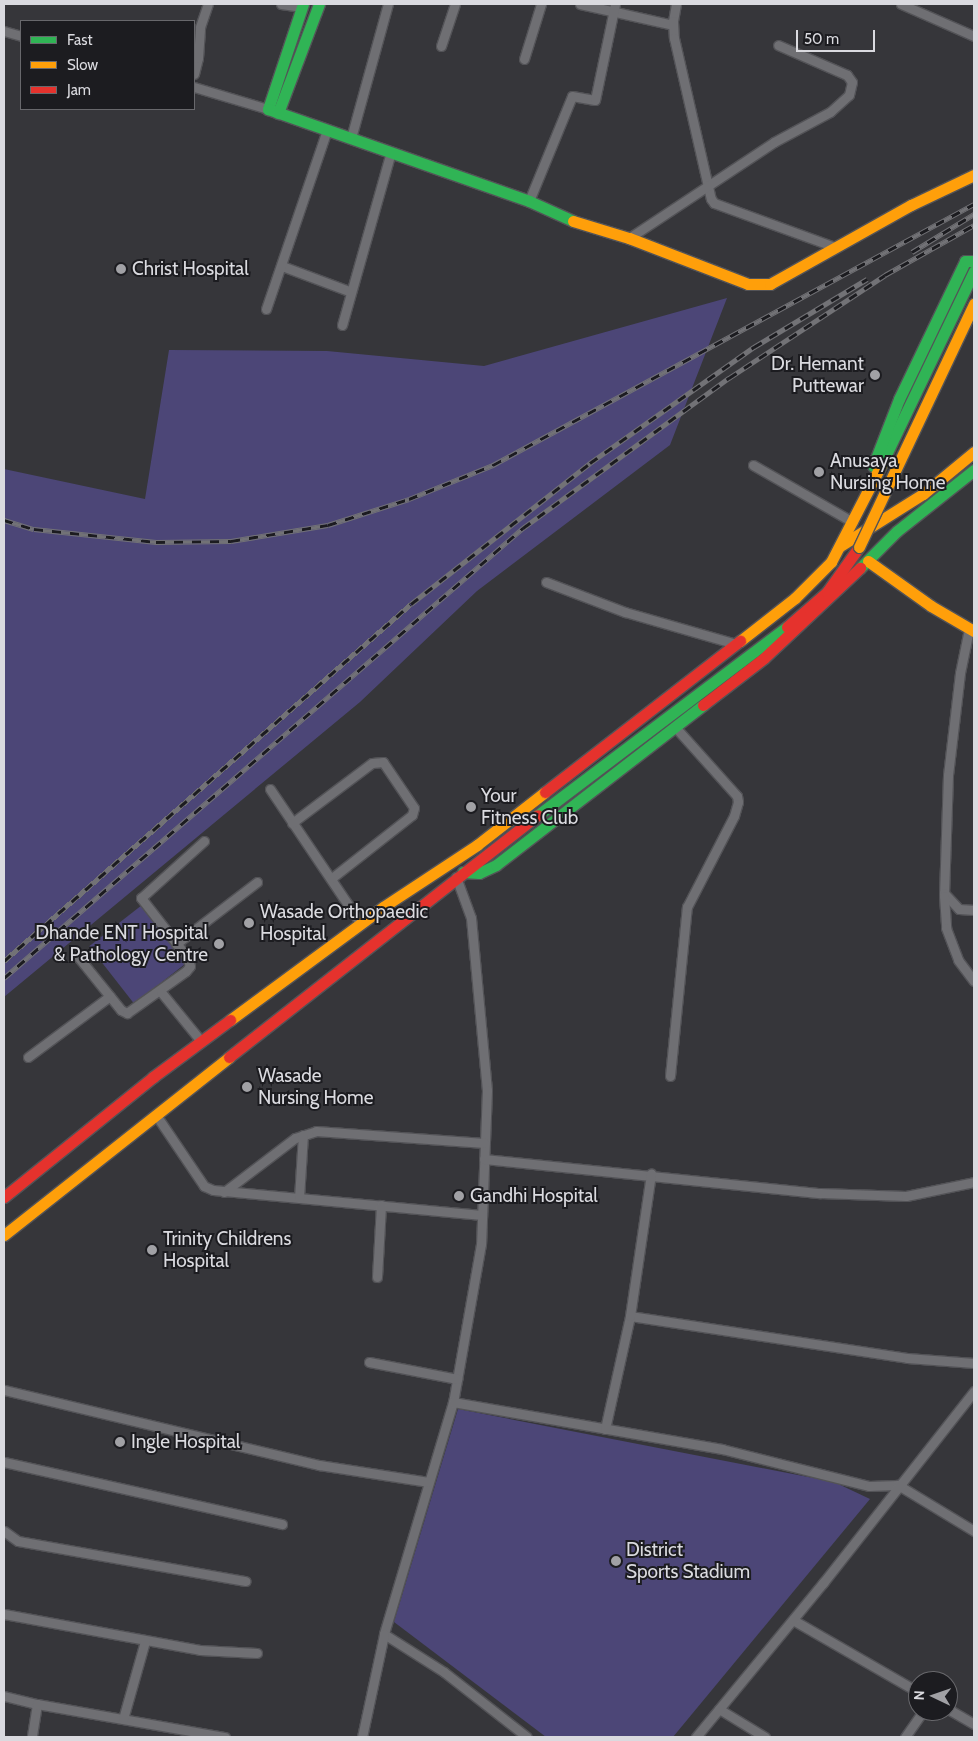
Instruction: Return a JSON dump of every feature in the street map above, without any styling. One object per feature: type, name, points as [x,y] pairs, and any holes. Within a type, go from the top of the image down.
[{"type":"main road","points":[[273,111],[319,4]]},
{"type":"main road","points":[[273,111],[302,5]]},
{"type":"main road","points":[[273,111],[529,201],[576,223],[629,238],[760,286],[770,284],[911,205],[974,175]]},
{"type":"main road","points":[[861,507],[880,444],[899,399],[965,261],[974,260]]},
{"type":"main road","points":[[4,1197],[201,1041],[361,924],[477,845],[737,645],[795,598],[831,562],[840,546],[872,487],[887,450],[974,271]]},
{"type":"main road","points":[[4,1235],[459,874],[795,622],[827,592],[859,547],[974,304]]},
{"type":"main road","points":[[840,546],[923,494],[974,452]]},
{"type":"main road","points":[[459,874],[479,873],[496,865],[764,658],[868,561],[897,531],[974,470]]},
{"type":"main road","points":[[868,561],[972,630]]},
{"type":"street","points":[[195,70],[198,58],[200,27],[208,4]]},
{"type":"street","points":[[282,4],[302,5]]},
{"type":"street","points":[[351,138],[388,4]]},
{"type":"street","points":[[441,46],[455,4]]},
{"type":"street","points":[[524,58],[540,4]]},
{"type":"street","points":[[580,4],[614,8],[673,25]]},
{"type":"street","points":[[676,4],[673,25],[714,203],[835,248]]},
{"type":"street","points":[[901,4],[974,36]]},
{"type":"street","points":[[529,201],[572,96],[595,100],[614,8]]},
{"type":"street","points":[[4,31],[20,36]]},
{"type":"street","points":[[629,238],[710,187],[774,142],[830,112],[849,95],[852,82],[847,75],[778,45]]},
{"type":"street","points":[[195,87],[273,111]]},
{"type":"street","points":[[266,310],[327,130]]},
{"type":"street","points":[[342,325],[349,291],[391,152]]},
{"type":"street","points":[[282,266],[349,291]]},
{"type":"street","points":[[753,465],[853,522]]},
{"type":"street","points":[[546,582],[625,612],[737,645]]},
{"type":"street","points":[[972,630],[960,673],[948,775],[944,893],[946,928],[958,960],[974,981]]},
{"type":"street","points":[[670,1076],[687,907],[734,816],[738,802],[737,796],[674,727]]},
{"type":"street","points":[[292,823],[372,763],[383,762],[414,808],[412,815],[332,878]]},
{"type":"street","points":[[270,789],[332,878],[361,924]]},
{"type":"street","points":[[79,958],[110,996],[127,1013],[161,992],[190,966],[176,944],[141,898],[204,841]]},
{"type":"street","points":[[362,1737],[384,1634],[452,1402],[481,1244],[487,1090],[471,918],[459,874]]},
{"type":"street","points":[[176,944],[257,882]]},
{"type":"street","points":[[944,893],[959,910],[974,910]]},
{"type":"street","points":[[161,992],[201,1041]]},
{"type":"street","points":[[28,1057],[110,996]]},
{"type":"street","points":[[156,1115],[204,1186],[224,1192],[482,1214]]},
{"type":"street","points":[[224,1192],[303,1135],[324,1131],[485,1143]]},
{"type":"street","points":[[300,1198],[303,1135]]},
{"type":"street","points":[[484,1159],[651,1174],[820,1193],[906,1196],[974,1182]]},
{"type":"street","points":[[605,1428],[630,1316],[651,1174]]},
{"type":"street","points":[[376,1277],[381,1205]]},
{"type":"street","points":[[630,1316],[907,1358],[974,1363]]},
{"type":"street","points":[[369,1362],[457,1379]]},
{"type":"street","points":[[4,1390],[319,1464],[429,1482]]},
{"type":"street","points":[[696,1737],[792,1620],[974,1391]]},
{"type":"street","points":[[452,1402],[722,1449],[869,1486],[898,1485],[974,1531]]},
{"type":"street","points":[[4,1462],[282,1524]]},
{"type":"street","points":[[4,1531],[18,1541],[246,1581]]},
{"type":"street","points":[[4,1614],[200,1650],[257,1653]]},
{"type":"street","points":[[792,1620],[908,1686]]},
{"type":"street","points":[[384,1634],[444,1672],[526,1737]]},
{"type":"street","points":[[124,1719],[145,1641]]},
{"type":"street","points":[[4,1696],[37,1704],[124,1719],[180,1733],[225,1737]]},
{"type":"street","points":[[32,1737],[37,1704]]},
{"type":"street","points":[[719,1709],[765,1737]]},
{"type":"street","points":[[958,1715],[974,1724]]},
{"type":"street","points":[[905,1737],[917,1721]]},
{"type":"shaded area","points":[[727,298],[670,445],[477,591],[360,702],[4,997],[4,469],[145,499],[169,350],[327,351],[484,366]]},
{"type":"shaded area","points":[[142,905],[187,963],[134,1004],[89,946]]},
{"type":"shaded area","name":"District Sports Stadium","points":[[458,1409],[834,1482],[870,1499],[673,1737],[546,1737],[394,1622]]},
{"type":"railway","points":[[4,520],[34,529],[156,542],[231,541],[328,525],[409,499],[493,465],[974,204]]},
{"type":"railway","points":[[912,252],[974,214]]},
{"type":"railway","points":[[4,978],[523,528],[729,378],[885,275],[974,225]]},
{"type":"railway","points":[[4,961],[411,604],[590,463],[754,347],[867,279]]},
{"type":"traffic: fast","points":[[303,4],[268,109],[529,201],[573,221]]},
{"type":"traffic: fast","points":[[278,113],[319,4]]},
{"type":"traffic: fast","points":[[873,466],[899,399],[965,261],[974,261]]},
{"type":"traffic: fast","points":[[881,465],[974,271]]},
{"type":"traffic: fast","points":[[860,568],[897,531],[974,470]]},
{"type":"traffic: fast","points":[[538,815],[787,627]]},
{"type":"traffic: fast","points":[[463,872],[479,873],[496,865],[703,705]]},
{"type":"traffic: slow","points":[[573,221],[629,238],[748,284],[770,284],[911,205],[974,175]]},
{"type":"traffic: slow","points":[[859,547],[974,304]]},
{"type":"traffic: slow","points":[[840,546],[923,494],[974,452]]},
{"type":"traffic: slow","points":[[740,641],[795,598],[831,562],[881,465]]},
{"type":"traffic: slow","points":[[868,561],[931,606],[974,631]]},
{"type":"traffic: slow","points":[[230,1020],[383,907],[477,845],[545,792]]},
{"type":"traffic: slow","points":[[4,1235],[229,1057]]},
{"type":"traffic: jam","points":[[787,627],[827,592],[859,547]]},
{"type":"traffic: jam","points":[[703,705],[764,658],[860,568]]},
{"type":"traffic: jam","points":[[545,792],[740,641]]},
{"type":"traffic: jam","points":[[229,1057],[538,815]]},
{"type":"traffic: jam","points":[[4,1197],[153,1077],[230,1020]]},
{"type":"place","name":"Christ Hospital","points":[[121,269]]},
{"type":"place","name":"Dr. Hemant Puttewar","points":[[875,375]]},
{"type":"place","name":"Anusaya Nursing Home","points":[[819,472]]},
{"type":"place","name":"Your Fitness Club","points":[[471,807]]},
{"type":"place","name":"Wasade Orthopaedic Hospital","points":[[249,923]]},
{"type":"place","name":"Dhande ENT Hospital & Pathology Centre","points":[[219,944]]},
{"type":"place","name":"Wasade Nursing Home","points":[[247,1087]]},
{"type":"place","name":"Gandhi Hospital","points":[[459,1196]]},
{"type":"place","name":"Trinity Childrens Hospital","points":[[152,1250]]},
{"type":"place","name":"Ingle Hospital","points":[[120,1442]]},
{"type":"place","name":"District Sports Stadium","points":[[616,1561]]}]
